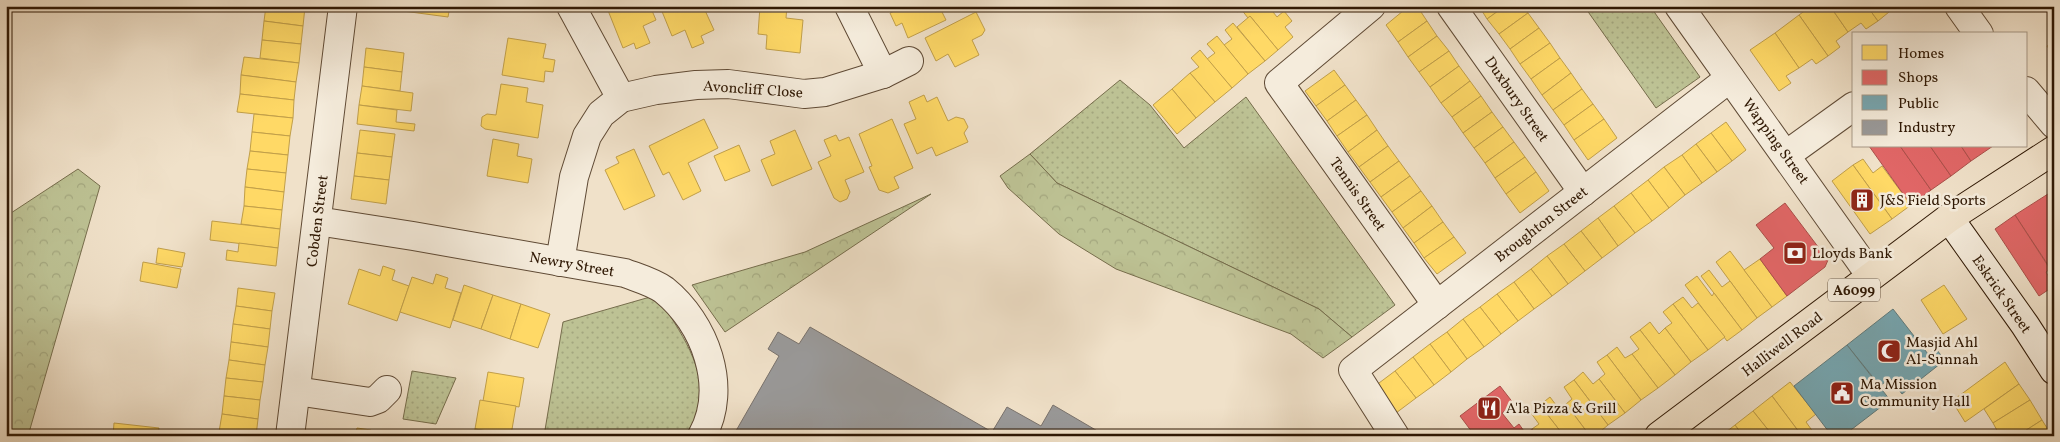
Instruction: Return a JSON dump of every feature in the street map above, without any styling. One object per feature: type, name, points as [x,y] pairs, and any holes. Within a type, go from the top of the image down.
[{"type":"main road","name":"Halliwell Road","points":[[1659,436],[1949,218],[2054,150]]},
{"type":"street","name":"Cobden Street","points":[[290,436],[343,6]]},
{"type":"street","points":[[571,6],[621,98]]},
{"type":"street","points":[[849,6],[883,74]]},
{"type":"street","name":"Tennis Street","points":[[1371,6],[1280,83],[1437,305]]},
{"type":"street","name":"Duxbury Street","points":[[1451,6],[1583,192]]},
{"type":"street","name":"Wapping Street","points":[[1679,6],[1871,276]]},
{"type":"street","points":[[1959,6],[1975,32]]},
{"type":"street","name":"Avoncliff Close","points":[[560,262],[574,176],[587,136],[601,114],[621,98],[656,90],[728,84],[784,92],[811,93],[847,86],[883,74],[909,60]]},
{"type":"street","name":"Broughton Street","points":[[1395,436],[1353,370],[1730,78]]},
{"type":"street","points":[[2028,93],[2054,124]]},
{"type":"street","points":[[1786,155],[1852,107]]},
{"type":"street","name":"Eskrick Street","points":[[1949,218],[2025,325],[2054,370]]},
{"type":"street","name":"Newry Street","points":[[317,221],[625,273],[663,289],[682,308],[697,332],[713,370],[714,387],[711,412],[702,436]]},
{"type":"street","points":[[296,391],[370,402],[378,399],[387,390]]},
{"type":"green space","points":[[1584,6],[1650,6],[1700,77],[1656,108]]},
{"type":"green space","points":[[1120,80],[1150,105],[1184,148],[1246,97],[1395,305],[1352,337],[1319,309],[1057,183],[1030,154]]},
{"type":"green space","points":[[1030,154],[1057,183],[1319,309],[1352,337],[1323,358],[1291,334],[1116,269],[1059,234],[1008,188],[1000,176]]},
{"type":"green space","points":[[78,169],[100,186],[28,436],[6,436],[6,213],[11,213]]},
{"type":"green space","points":[[931,194],[725,332],[692,285],[805,252]]},
{"type":"green space","points":[[657,295],[690,350],[699,380],[698,412],[685,436],[544,436],[563,322]]},
{"type":"green space","points":[[412,371],[456,378],[436,424],[403,419]]},
{"type":"building: Homes","points":[[266,6],[305,7],[303,26],[264,21]]},
{"type":"building: Homes","points":[[403,6],[450,6],[448,17],[403,11]]},
{"type":"building: Homes","points":[[609,6],[650,6],[656,20],[643,26],[650,43],[636,49],[634,43],[623,48],[607,8]]},
{"type":"building: Homes","points":[[668,6],[703,6],[714,30],[701,36],[704,43],[692,48],[685,30],[672,36],[661,9]]},
{"type":"building: Homes","points":[[760,6],[787,6],[786,18],[803,20],[800,53],[766,49],[767,35],[758,34]]},
{"type":"building: Homes","points":[[895,6],[939,6],[946,20],[908,38],[902,23],[896,26],[890,13],[897,10]]},
{"type":"building: Homes","points":[[1232,6],[1271,6],[1269,7],[1277,17],[1284,11],[1292,21],[1285,27],[1293,37],[1278,50],[1250,16],[1248,18],[1241,9],[1237,12]]},
{"type":"building: Homes","points":[[1409,6],[1417,6],[1427,21],[1398,42],[1386,25]]},
{"type":"building: Homes","points":[[1479,6],[1505,6],[1487,19]]},
{"type":"building: Homes","points":[[1505,6],[1523,6],[1528,13],[1499,34],[1487,19]]},
{"type":"building: Homes","points":[[1811,6],[1830,6],[1848,32],[1836,41],[1840,47],[1828,56],[1799,15]]},
{"type":"building: Homes","points":[[1830,6],[1867,6],[1878,21],[1866,29],[1861,23],[1848,32]]},
{"type":"building: Homes","points":[[1867,6],[1886,6],[1889,12],[1878,21]]},
{"type":"building: Homes","points":[[976,12],[985,30],[982,35],[972,40],[979,55],[955,67],[948,54],[936,61],[925,38]]},
{"type":"building: Homes","points":[[1528,13],[1539,28],[1510,49],[1499,34]]},
{"type":"building: Homes","points":[[1799,15],[1828,56],[1816,64],[1812,59],[1799,68],[1775,33]]},
{"type":"building: Homes","points":[[1250,16],[1278,50],[1265,61],[1237,27]]},
{"type":"building: Homes","points":[[264,21],[303,26],[301,44],[262,40]]},
{"type":"building: Homes","points":[[1427,21],[1437,36],[1408,57],[1398,42]]},
{"type":"building: Homes","points":[[1233,23],[1265,61],[1248,74],[1224,45],[1232,39],[1225,30]]},
{"type":"building: Homes","points":[[1539,28],[1550,43],[1520,64],[1510,49]]},
{"type":"building: Homes","points":[[1775,33],[1799,68],[1786,76],[1791,83],[1779,91],[1750,50]]},
{"type":"building: Homes","points":[[1217,36],[1248,74],[1232,88],[1207,59],[1215,53],[1207,44]]},
{"type":"building: Homes","points":[[1437,36],[1449,51],[1419,72],[1408,57]]},
{"type":"building: Homes","points":[[508,38],[546,44],[543,58],[555,60],[553,72],[545,71],[544,82],[502,75]]},
{"type":"building: Homes","points":[[262,40],[301,44],[299,63],[260,58]]},
{"type":"building: Homes","points":[[2054,41],[2054,56],[2047,46]]},
{"type":"building: Homes","points":[[1550,43],[1560,58],[1531,79],[1520,64]]},
{"type":"building: Homes","points":[[366,48],[404,53],[402,72],[364,67]]},
{"type":"building: Homes","points":[[1200,50],[1232,88],[1215,102],[1190,73],[1199,67],[1191,58]]},
{"type":"building: Homes","points":[[1449,51],[1459,66],[1430,87],[1419,72]]},
{"type":"building: Homes","points":[[244,57],[299,63],[296,82],[241,75]]},
{"type":"building: Homes","points":[[1560,58],[1571,73],[1542,95],[1531,79]]},
{"type":"building: Homes","points":[[1459,66],[1470,81],[1441,103],[1430,87]]},
{"type":"building: Homes","points":[[364,67],[402,72],[400,91],[362,86]]},
{"type":"building: Homes","points":[[1334,70],[1345,85],[1316,106],[1305,91]]},
{"type":"building: Homes","points":[[1190,73],[1215,102],[1196,118],[1172,89]]},
{"type":"building: Homes","points":[[1571,73],[1582,89],[1553,110],[1542,95]]},
{"type":"building: Homes","points":[[241,75],[296,82],[294,100],[240,94]]},
{"type":"building: Homes","points":[[1470,81],[1481,96],[1452,117],[1441,103]]},
{"type":"building: Homes","points":[[501,84],[528,88],[526,102],[543,105],[538,138],[485,129],[481,126],[482,117],[487,114],[496,115]]},
{"type":"building: Homes","points":[[1345,85],[1356,100],[1327,121],[1316,106]]},
{"type":"building: Homes","points":[[362,86],[413,93],[411,111],[359,105]]},
{"type":"building: Homes","points":[[1172,89],[1196,118],[1177,134],[1153,105]]},
{"type":"building: Homes","points":[[1582,89],[1593,104],[1564,125],[1553,110]]},
{"type":"building: Homes","points":[[240,94],[294,100],[293,118],[237,112]]},
{"type":"building: Homes","points":[[924,95],[927,102],[937,97],[948,121],[956,117],[964,119],[968,127],[964,133],[968,142],[936,156],[932,147],[917,154],[904,124],[916,119],[909,102]]},
{"type":"building: Homes","points":[[1481,96],[1492,112],[1463,133],[1452,117]]},
{"type":"building: Homes","points":[[1356,100],[1367,115],[1337,136],[1327,121]]},
{"type":"building: Homes","points":[[1593,104],[1604,119],[1574,140],[1564,125]]},
{"type":"building: Homes","points":[[359,105],[397,110],[396,122],[415,124],[414,131],[357,124]]},
{"type":"building: Homes","points":[[1492,112],[1503,127],[1474,148],[1463,133]]},
{"type":"building: Homes","points":[[254,114],[293,118],[290,136],[252,132]]},
{"type":"building: Homes","points":[[1367,115],[1377,130],[1348,152],[1337,136]]},
{"type":"building: Homes","points":[[704,119],[718,148],[688,163],[701,191],[683,200],[669,172],[663,175],[649,146]]},
{"type":"building: Homes","points":[[892,119],[913,168],[894,177],[899,188],[888,193],[879,190],[869,167],[872,166],[859,134]]},
{"type":"building: Homes","points":[[1604,119],[1617,138],[1588,160],[1574,140]]},
{"type":"building: Homes","points":[[1726,122],[1746,150],[1732,161],[1711,133]]},
{"type":"building: Homes","points":[[1503,127],[1514,142],[1485,163],[1474,148]]},
{"type":"building: Homes","points":[[360,130],[395,134],[392,157],[357,153]]},
{"type":"building: Homes","points":[[795,130],[812,169],[772,186],[761,160],[775,154],[770,141]]},
{"type":"building: Homes","points":[[1377,130],[1388,146],[1359,167],[1348,152]]},
{"type":"building: Homes","points":[[252,132],[290,136],[288,155],[250,151]]},
{"type":"building: Homes","points":[[1711,133],[1732,161],[1717,172],[1696,144]]},
{"type":"building: Homes","points":[[836,135],[839,141],[849,137],[864,172],[845,180],[850,192],[847,199],[840,202],[834,198],[818,162],[831,156],[824,140]]},
{"type":"building: Homes","points":[[493,139],[519,144],[517,156],[532,159],[528,183],[487,176]]},
{"type":"building: Homes","points":[[1514,142],[1525,157],[1495,178],[1485,163]]},
{"type":"building: Homes","points":[[1696,144],[1717,172],[1702,183],[1682,155]]},
{"type":"building: Homes","points":[[739,145],[750,171],[725,181],[714,156]]},
{"type":"building: Homes","points":[[1388,146],[1399,161],[1370,182],[1359,167]]},
{"type":"building: Homes","points":[[634,149],[655,196],[624,210],[605,170],[619,163],[616,157]]},
{"type":"building: Homes","points":[[250,151],[288,155],[286,173],[247,169]]},
{"type":"building: Homes","points":[[357,153],[392,157],[389,180],[354,176]]},
{"type":"building: Homes","points":[[1682,155],[1702,183],[1685,195],[1664,167]]},
{"type":"building: Homes","points":[[1525,157],[1536,172],[1506,194],[1495,178]]},
{"type":"building: Homes","points":[[1863,159],[1873,173],[1882,166],[1911,205],[1892,219],[1853,165]]},
{"type":"building: Homes","points":[[1399,161],[1410,176],[1381,197],[1370,182]]},
{"type":"building: Homes","name":"J&S Field Sports","points":[[1853,165],[1892,219],[1870,234],[1832,181]]},
{"type":"building: Homes","points":[[1664,167],[1685,195],[1669,208],[1648,180]]},
{"type":"building: Homes","points":[[247,169],[286,173],[284,192],[245,187]]},
{"type":"building: Homes","points":[[1536,172],[1549,191],[1520,213],[1506,194]]},
{"type":"building: Homes","points":[[354,176],[389,180],[386,204],[351,199]]},
{"type":"building: Homes","points":[[1410,176],[1421,191],[1392,212],[1381,197]]},
{"type":"building: Homes","points":[[1648,180],[1669,208],[1652,221],[1631,193]]},
{"type":"building: Homes","points":[[245,187],[284,192],[282,210],[244,206]]},
{"type":"building: Homes","points":[[1421,191],[1432,206],[1403,228],[1392,212]]},
{"type":"building: Homes","points":[[1631,193],[1652,221],[1635,233],[1614,206]]},
{"type":"building: Homes","points":[[244,206],[282,210],[280,229],[241,224]]},
{"type":"building: Homes","points":[[1432,206],[1443,222],[1414,243],[1403,228]]},
{"type":"building: Homes","points":[[1614,206],[1635,233],[1618,246],[1598,218]]},
{"type":"building: Homes","points":[[1598,218],[1618,246],[1602,258],[1581,231]]},
{"type":"building: Homes","points":[[212,221],[280,229],[278,248],[210,240]]},
{"type":"building: Homes","points":[[1443,222],[1454,237],[1424,258],[1414,243]]},
{"type":"building: Homes","points":[[1581,231],[1602,258],[1585,271],[1564,244]]},
{"type":"building: Homes","points":[[1454,237],[1466,253],[1437,274],[1424,258]]},
{"type":"building: Homes","points":[[239,243],[278,248],[276,266],[226,260],[227,250],[238,252]]},
{"type":"building: Homes","points":[[1564,244],[1585,271],[1568,284],[1547,256]]},
{"type":"building: Homes","points":[[158,248],[185,253],[182,267],[156,263]]},
{"type":"building: Homes","points":[[1730,251],[1772,307],[1757,318],[1716,262]]},
{"type":"building: Homes","points":[[1547,256],[1568,284],[1552,296],[1531,269]]},
{"type":"building: Homes","points":[[1760,259],[1787,296],[1772,307],[1744,270]]},
{"type":"building: Homes","points":[[143,262],[181,269],[177,288],[140,281]]},
{"type":"building: Homes","points":[[383,266],[395,270],[392,280],[409,286],[397,321],[348,304],[359,269],[380,276]]},
{"type":"building: Homes","points":[[1531,269],[1552,296],[1534,309],[1514,282]]},
{"type":"building: Homes","points":[[1709,270],[1722,287],[1730,281],[1757,318],[1742,330],[1701,276]]},
{"type":"building: Homes","points":[[436,274],[448,278],[445,288],[461,293],[450,328],[400,312],[412,277],[433,284]]},
{"type":"building: Homes","points":[[1697,276],[1712,296],[1714,293],[1742,330],[1727,341],[1685,285]]},
{"type":"building: Homes","points":[[1514,282],[1534,309],[1518,321],[1497,294]]},
{"type":"building: Homes","points":[[464,285],[493,295],[481,329],[453,320]]},
{"type":"building: Homes","points":[[1944,285],[1967,319],[1943,334],[1921,300]]},
{"type":"building: Homes","points":[[238,288],[275,293],[272,311],[236,306]]},
{"type":"building: Homes","points":[[1497,294],[1518,321],[1501,334],[1480,307]]},
{"type":"building: Homes","points":[[493,295],[521,304],[510,339],[481,329]]},
{"type":"building: Homes","points":[[1683,297],[1692,308],[1698,303],[1725,337],[1708,350],[1673,304]]},
{"type":"building: Homes","points":[[521,304],[550,314],[538,348],[510,339]]},
{"type":"building: Homes","points":[[1673,304],[1708,350],[1691,362],[1665,328],[1672,323],[1663,312]]},
{"type":"building: Homes","points":[[236,306],[272,311],[270,329],[233,324]]},
{"type":"building: Homes","points":[[1480,307],[1501,334],[1484,347],[1463,319]]},
{"type":"building: Homes","points":[[1463,319],[1484,347],[1467,359],[1447,332]]},
{"type":"building: Homes","points":[[1650,322],[1659,334],[1665,328],[1691,362],[1675,375],[1640,330]]},
{"type":"building: Homes","points":[[233,324],[270,329],[268,347],[231,342]]},
{"type":"building: Homes","points":[[1640,330],[1675,375],[1658,388],[1632,354],[1639,349],[1630,337]]},
{"type":"building: Homes","points":[[1447,332],[1467,359],[1451,372],[1430,344]]},
{"type":"building: Homes","points":[[231,342],[268,347],[265,365],[229,360]]},
{"type":"building: Homes","points":[[1430,344],[1451,372],[1434,385],[1413,357]]},
{"type":"building: Homes","points":[[1617,347],[1625,358],[1632,354],[1658,388],[1641,400],[1607,355]]},
{"type":"building: Homes","points":[[1607,355],[1641,400],[1625,413],[1599,379],[1605,374],[1597,362]]},
{"type":"building: Homes","points":[[1413,357],[1434,385],[1416,398],[1395,371]]},
{"type":"building: Homes","points":[[229,360],[265,365],[263,382],[226,378]]},
{"type":"building: Homes","points":[[2005,362],[2019,384],[1965,422],[1952,401]]},
{"type":"building: Homes","points":[[1395,371],[1416,398],[1396,413],[1375,386]]},
{"type":"building: Homes","points":[[488,372],[524,378],[519,407],[483,401]]},
{"type":"building: Homes","points":[[1583,372],[1593,384],[1599,379],[1625,413],[1608,425],[1574,380]]},
{"type":"building: Homes","points":[[226,378],[263,382],[260,400],[224,396]]},
{"type":"building: Homes","points":[[1574,380],[1608,425],[1595,436],[1590,436],[1566,404],[1572,399],[1564,387]]},
{"type":"building: Homes","points":[[1790,382],[1816,414],[1806,422],[1816,436],[1802,436],[1772,396]]},
{"type":"building: Homes","points":[[2019,384],[2030,400],[1993,423],[1984,409]]},
{"type":"building: Homes","points":[[224,396],[260,400],[258,419],[222,414]]},
{"type":"building: Homes","points":[[1772,396],[1802,436],[1773,436],[1753,411]]},
{"type":"building: Homes","points":[[1550,397],[1559,409],[1566,404],[1590,436],[1564,436],[1540,405]]},
{"type":"building: Homes","points":[[480,400],[516,406],[511,435],[475,429]]},
{"type":"building: Homes","points":[[2030,400],[2042,420],[2017,436],[1997,436],[1999,434],[1993,423]]},
{"type":"building: Homes","points":[[1540,405],[1564,436],[1538,436],[1532,429],[1539,424],[1531,413]]},
{"type":"building: Homes","points":[[1753,411],[1773,436],[1743,436],[1735,425]]},
{"type":"building: Homes","points":[[222,414],[258,419],[256,436],[219,432]]},
{"type":"building: Homes","points":[[2042,420],[2052,436],[2017,436]]},
{"type":"building: Homes","points":[[114,423],[159,428],[158,436],[113,436]]},
{"type":"building: Homes","points":[[1735,425],[1743,436],[1721,436]]},
{"type":"building: Homes","points":[[357,428],[371,430],[370,436],[355,436]]},
{"type":"building: Homes","points":[[475,429],[511,435],[511,436],[474,436]]},
{"type":"building: Homes","points":[[216,431],[219,432],[250,436],[216,436]]},
{"type":"building: Homes","points":[[381,432],[396,434],[396,436],[380,436]]},
{"type":"building: Shops","points":[[1870,148],[1901,148],[1931,190],[1911,205]]},
{"type":"building: Shops","points":[[1901,148],[1931,148],[1951,176],[1931,190]]},
{"type":"building: Shops","points":[[1931,148],[1962,148],[1971,161],[1951,176]]},
{"type":"building: Shops","points":[[1962,148],[1990,148],[1971,161]]},
{"type":"building: Shops","points":[[2048,194],[2054,202],[2054,274],[2015,215]]},
{"type":"building: Shops","name":"Lloyds Bank","points":[[1785,203],[1828,260],[1825,267],[1787,296],[1760,259],[1774,248],[1756,225]]},
{"type":"building: Shops","points":[[2015,215],[2050,269],[2046,272],[2054,286],[2039,296],[1995,229]]},
{"type":"building: Shops","name":"A'la Pizza & Grill","points":[[1500,386],[1514,404],[1502,413],[1514,428],[1519,424],[1526,434],[1532,429],[1538,436],[1475,436],[1460,416]]},
{"type":"building: Public","name":"Masjid Ahl Al-Sunnah","points":[[1893,309],[1928,354],[1936,349],[1945,360],[1902,394],[1890,378],[1880,386],[1847,345]]},
{"type":"building: Public","name":"Ma Mission Community Hall","points":[[1847,345],[1890,400],[1843,436],[1832,436],[1794,386]]},
{"type":"building: Industry","points":[[810,327],[992,432],[1007,407],[1041,426],[1053,405],[1106,436],[733,436],[779,356],[768,349],[778,332],[799,344]]},
{"type":"place","name":"J&S Field Sports","points":[[1862,200]]},
{"type":"place","name":"Lloyds Bank","points":[[1795,253]]},
{"type":"place","name":"Masjid Ahl Al-Sunnah","points":[[1889,351]]},
{"type":"place","name":"Ma Mission Community Hall","points":[[1842,393]]},
{"type":"place","name":"A'la Pizza & Grill","points":[[1489,408]]}]
